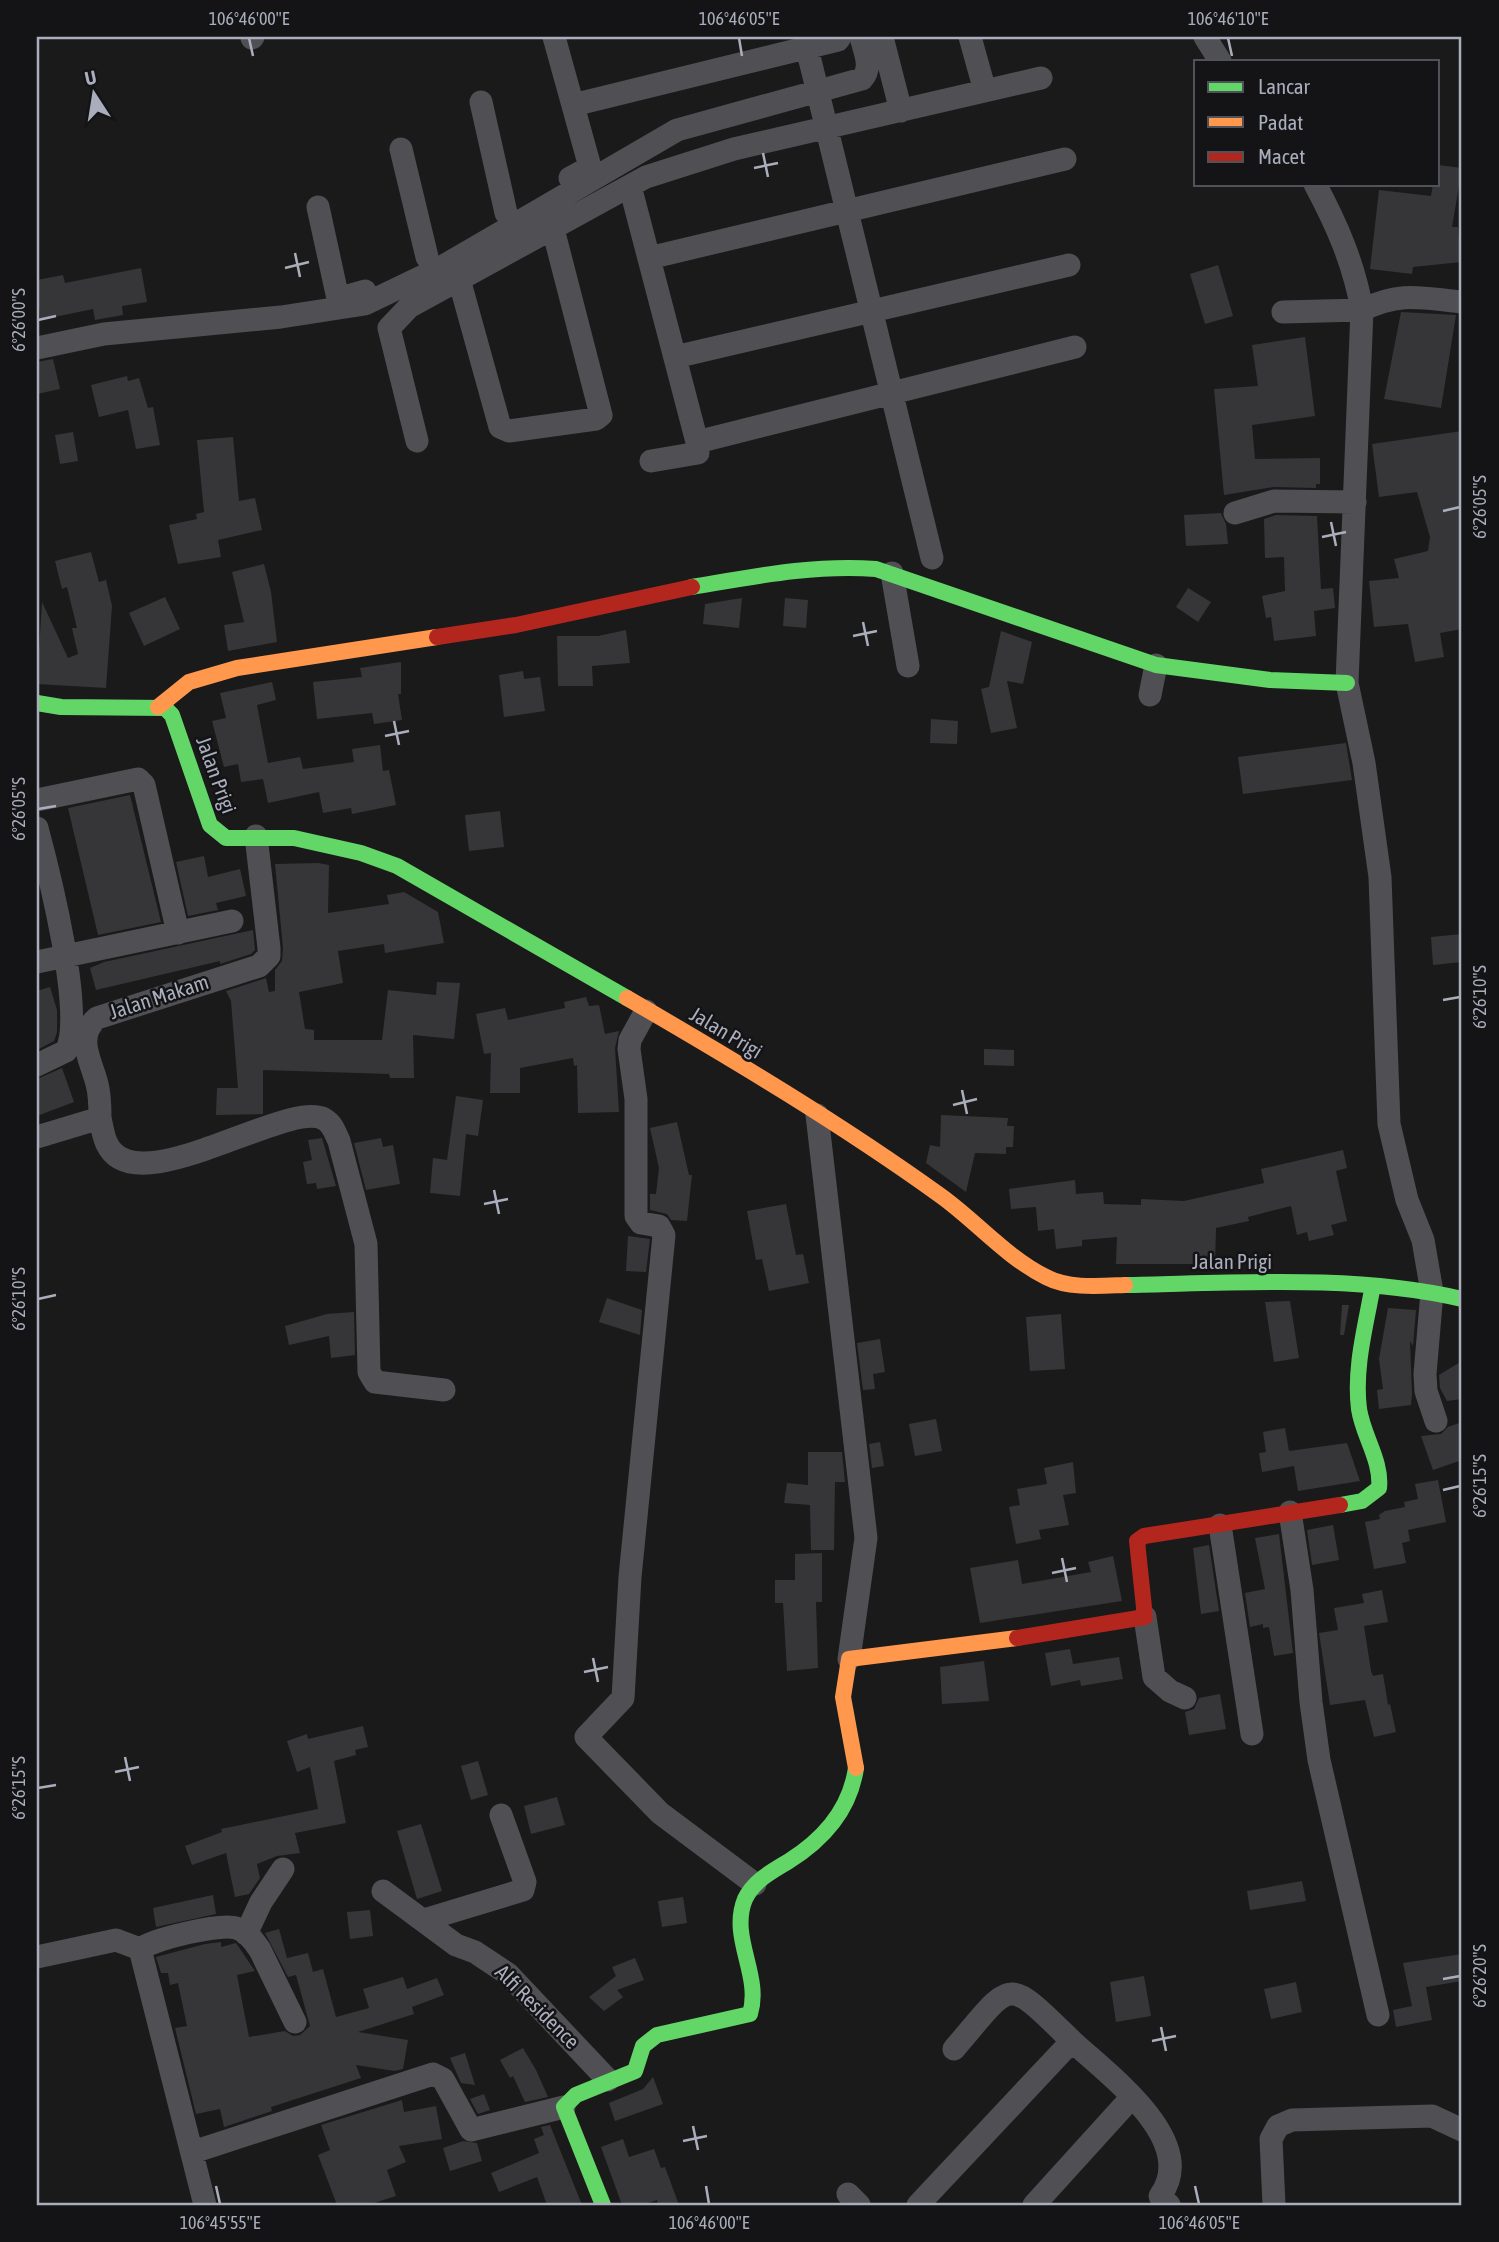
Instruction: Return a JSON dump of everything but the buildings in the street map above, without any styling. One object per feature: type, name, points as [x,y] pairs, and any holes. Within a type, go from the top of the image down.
[{"type":"street","points":[[318,207],[340,296],[358,295],[590,167],[554,37]]},
{"type":"street","points":[[573,105],[807,48],[838,40],[840,37]]},
{"type":"street","points":[[37,348],[104,334],[281,317],[365,304],[440,268],[677,130],[862,79],[867,74],[861,37]]},
{"type":"street","points":[[882,37],[901,110]]},
{"type":"street","points":[[971,37],[985,91]]},
{"type":"street","points":[[1205,37],[1219,60]]},
{"type":"street","points":[[807,48],[932,558]]},
{"type":"street","points":[[417,441],[389,328],[409,307],[646,177],[734,149],[1041,78]]},
{"type":"street","points":[[481,102],[506,214]]},
{"type":"street","points":[[401,149],[427,257]]},
{"type":"street","points":[[649,258],[1065,159]]},
{"type":"street","points":[[630,186],[698,453],[651,461]]},
{"type":"street","points":[[1316,186],[1341,233],[1356,280],[1362,310],[1347,683],[1364,763],[1380,877],[1390,1124],[1407,1200],[1423,1240],[1432,1292],[1425,1374],[1426,1391],[1436,1421]]},
{"type":"street","points":[[459,279],[500,426],[509,431],[596,419],[601,415],[553,229]]},
{"type":"street","points":[[675,357],[1069,265]]},
{"type":"street","points":[[1283,312],[1362,310],[1381,300],[1404,296],[1424,295],[1462,302]]},
{"type":"street","points":[[697,442],[1074,347]]},
{"type":"street","points":[[1235,513],[1274,501],[1355,502]]},
{"type":"street","points":[[37,703],[94,708],[158,707],[189,682],[237,668],[330,656],[516,625],[663,592],[750,577],[849,567],[892,573],[1156,664],[1270,680],[1347,683]]},
{"type":"street","points":[[892,573],[908,666]]},
{"type":"street","points":[[1150,695],[1156,664]]},
{"type":"street","name":"Jalan Prigi","points":[[158,707],[172,715],[210,825],[226,838],[294,838],[328,845],[397,866],[723,1054],[942,1197],[1019,1261],[1049,1279],[1085,1286],[1291,1282],[1372,1290],[1432,1292],[1462,1299]]},
{"type":"street","points":[[37,800],[138,779],[144,785],[178,933]]},
{"type":"street","points":[[37,828],[66,956],[71,1044],[59,1057],[37,1065]]},
{"type":"street","name":"Jalan Makam","points":[[100,1118],[100,1098],[84,1040],[87,1026],[108,1012],[260,966],[269,956],[256,836]]},
{"type":"street","points":[[37,962],[232,920]]},
{"type":"street","points":[[646,1011],[630,1040],[629,1049],[636,1099],[636,1216],[641,1223],[659,1226],[664,1235],[630,1577],[622,1698],[586,1737],[660,1813],[755,1884]]},
{"type":"street","points":[[193,2152],[433,2074],[443,2079],[471,2130],[564,2107],[576,2095],[608,2080],[626,2077],[635,2071],[643,2046],[657,2035],[750,2014],[754,1996],[738,1925],[747,1895],[755,1884],[824,1835],[834,1824],[849,1796],[857,1764],[842,1688],[842,1672],[849,1659],[866,1538],[817,1115]]},
{"type":"street","points":[[37,1137],[100,1118],[107,1145],[116,1155],[129,1163],[145,1163],[202,1150],[291,1121],[309,1117],[323,1118],[333,1127],[339,1141],[366,1244],[369,1271],[369,1372],[374,1382],[388,1386],[444,1390]]},
{"type":"street","points":[[1185,1698],[1170,1691],[1154,1677],[1144,1617],[1137,1541],[1144,1536],[1362,1501],[1379,1489],[1379,1477],[1362,1427],[1357,1384],[1372,1290]]},
{"type":"street","points":[[1290,1512],[1302,1590],[1311,1702],[1319,1760],[1378,2015]]},
{"type":"street","points":[[1220,1525],[1252,1734]]},
{"type":"street","points":[[849,1659],[1032,1636],[1144,1617]]},
{"type":"street","points":[[424,1920],[523,1890],[525,1882],[500,1815]]},
{"type":"street","points":[[246,1934],[283,1869]]},
{"type":"street","name":"Alfi Residence","points":[[383,1891],[456,1945],[475,1952],[508,1974],[608,2080]]},
{"type":"street","points":[[140,1949],[152,1942],[218,1928],[239,1928],[260,1950],[295,2022]]},
{"type":"street","points":[[37,1956],[116,1940],[140,1949]]},
{"type":"street","points":[[140,1949],[205,2205]]},
{"type":"street","points":[[954,2049],[1000,1995],[1011,1992],[1025,1996],[1132,2097],[1163,2132],[1170,2171],[1168,2186],[1160,2202]]},
{"type":"street","points":[[918,2205],[1072,2041]]},
{"type":"street","points":[[1034,2205],[1132,2097]]},
{"type":"street","points":[[564,2107],[603,2205]]},
{"type":"street","points":[[1275,2205],[1271,2139],[1278,2126],[1292,2120],[1432,2116],[1462,2130]]},
{"type":"traffic: fast","points":[[692,587],[807,570],[876,569],[1156,665],[1270,680],[1347,683]]},
{"type":"traffic: fast","points":[[37,703],[61,707],[165,708],[172,715],[210,825],[226,838],[294,838],[361,853],[397,866],[627,998]]},
{"type":"traffic: fast","points":[[1125,1285],[1337,1283],[1422,1291],[1462,1299]]},
{"type":"traffic: fast","points":[[1340,1505],[1362,1501],[1379,1488],[1378,1468],[1361,1419],[1358,1394],[1361,1349],[1372,1290]]},
{"type":"traffic: fast","points":[[603,2205],[564,2107],[576,2095],[635,2071],[643,2046],[657,2035],[750,2014],[752,1985],[741,1928],[745,1899],[759,1881],[802,1852],[824,1833],[848,1797],[856,1768]]},
{"type":"traffic: slow","points":[[158,707],[189,682],[237,668],[437,637]]},
{"type":"traffic: slow","points":[[627,998],[865,1143],[941,1196],[1031,1269],[1065,1283],[1085,1286],[1125,1285]]},
{"type":"traffic: slow","points":[[856,1768],[843,1697],[849,1659],[1017,1638]]},
{"type":"traffic: jam","points":[[437,637],[516,625],[692,587]]},
{"type":"traffic: jam","points":[[1017,1638],[1145,1617],[1137,1541],[1144,1536],[1340,1505]]}]
